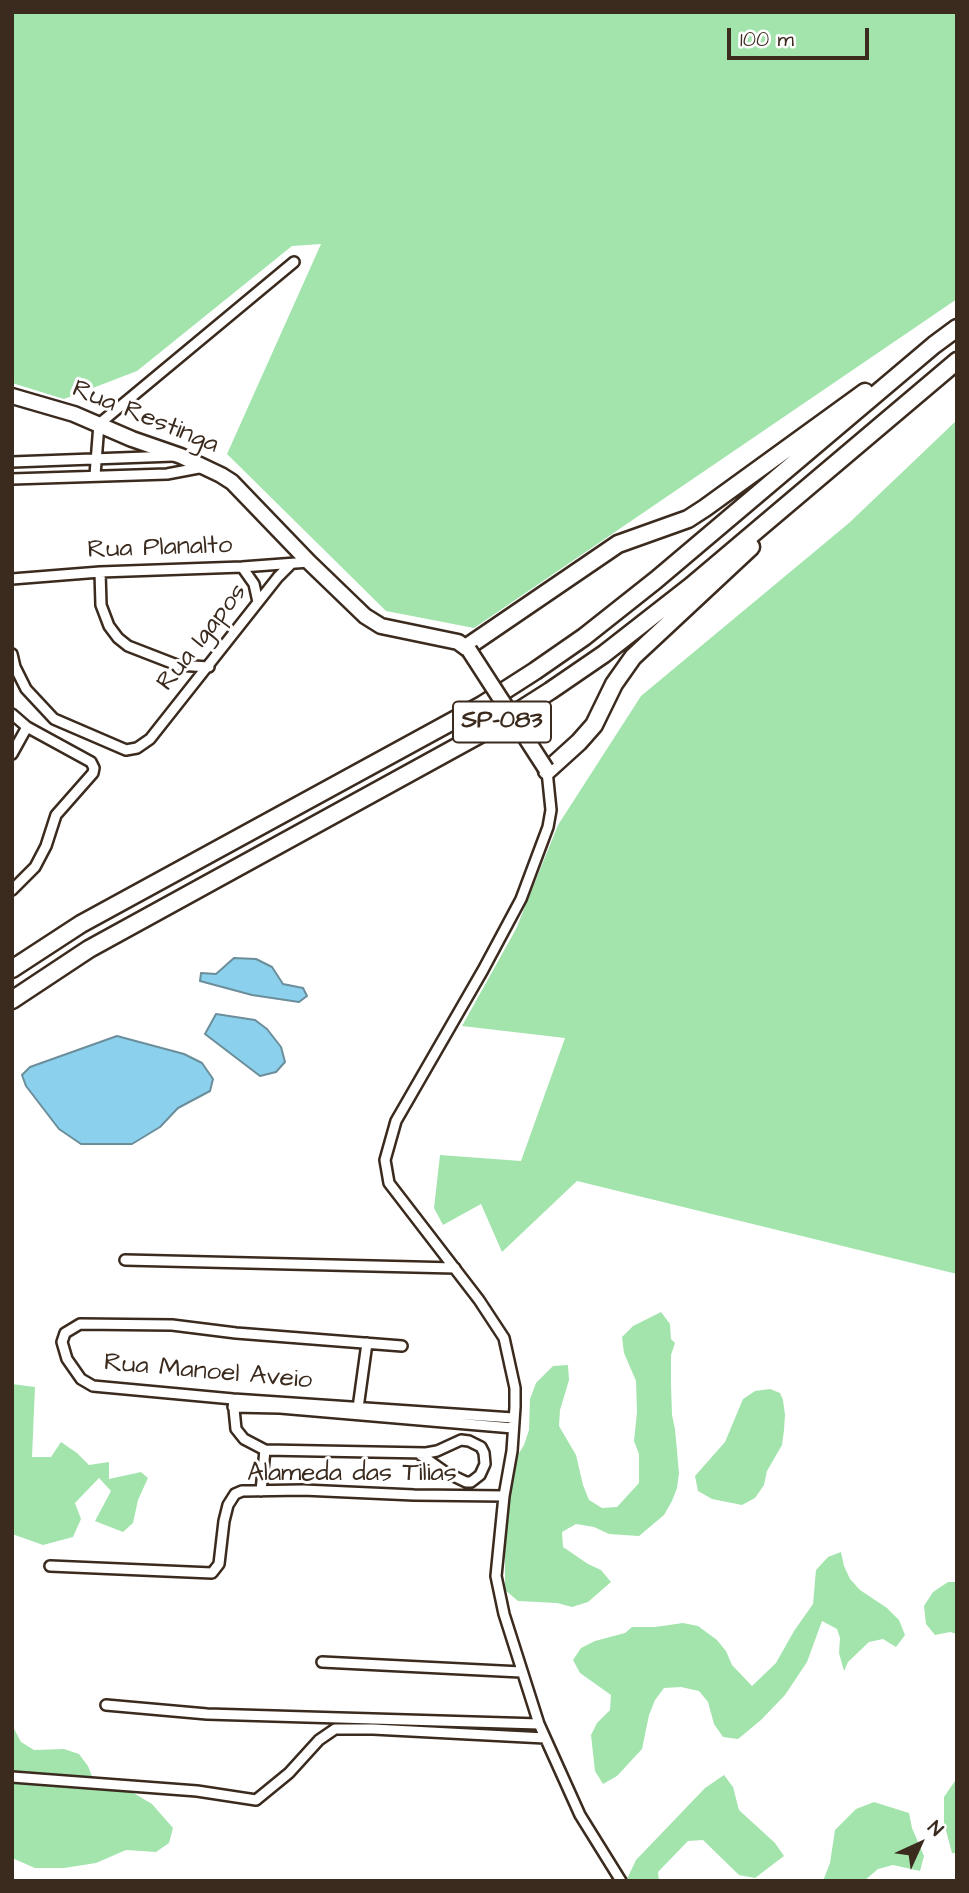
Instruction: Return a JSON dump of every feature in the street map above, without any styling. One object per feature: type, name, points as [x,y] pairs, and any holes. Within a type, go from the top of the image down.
[{"type":"highway","name":"SP-083","points":[[12,969],[81,923],[482,705],[536,671],[656,580],[957,328]]},
{"type":"highway","points":[[468,649],[618,544],[688,519],[705,508],[896,369],[934,345]]},
{"type":"highway","name":"SP-083","points":[[12,1000],[89,949],[495,726],[550,691],[604,654],[681,594],[957,361]]},
{"type":"highway","points":[[547,770],[579,743],[594,725],[618,677],[633,657],[730,568],[852,449]]},
{"type":"main road","name":"Rua Restinga","points":[[12,396],[74,414],[181,456],[232,482],[365,616],[381,626],[450,639],[468,649]]},
{"type":"main road","points":[[468,649],[547,770]]},
{"type":"street","points":[[95,475],[99,424],[294,262]]},
{"type":"street","points":[[12,462],[181,456]]},
{"type":"street","points":[[12,479],[167,474],[204,467]]},
{"type":"street","name":"Rua Planalto","points":[[12,579],[309,562]]},
{"type":"street","name":"Rua Igapos","points":[[12,654],[26,689],[54,719],[126,750],[137,748],[150,739],[278,577],[291,565]]},
{"type":"street","points":[[242,567],[254,584],[258,602]]},
{"type":"street","points":[[100,572],[101,605],[109,626],[118,638],[128,646],[177,665],[209,667]]},
{"type":"street","points":[[12,714],[27,727],[91,762],[94,768],[93,773],[56,815],[46,846],[35,867],[12,890]]},
{"type":"street","points":[[12,754],[27,727]]},
{"type":"street","points":[[547,770],[551,810],[548,827],[521,899],[396,1121],[385,1160],[389,1183],[495,1322],[503,1338],[514,1388],[512,1451],[504,1496],[496,1576],[504,1614],[545,1738],[580,1815],[621,1881]]},
{"type":"street","points":[[125,1260],[454,1268]]},
{"type":"street","name":"Rua Manoel Aveio","points":[[402,1346],[236,1333],[172,1325],[80,1324],[65,1333],[62,1342],[67,1359],[81,1379],[93,1386],[233,1403],[358,1408],[513,1423]]},
{"type":"street","points":[[358,1408],[367,1343]]},
{"type":"street","points":[[418,1453],[445,1472],[466,1482],[471,1482],[480,1475],[485,1464],[481,1447],[461,1440],[430,1453],[265,1450],[244,1439],[236,1429],[233,1403],[513,1423]]},
{"type":"street","points":[[261,1491],[265,1450]]},
{"type":"street","name":"Alameda das Tilias","points":[[50,1566],[212,1573],[219,1564],[224,1521],[232,1499],[239,1492],[504,1496]]},
{"type":"street","points":[[322,1662],[521,1672]]},
{"type":"street","points":[[106,1705],[207,1714],[539,1724]]},
{"type":"street","points":[[12,1777],[197,1791],[256,1800],[289,1773],[319,1740],[335,1730],[373,1729],[545,1738]]},
{"type":"green space","points":[[12,12],[957,12],[957,299],[474,628],[386,611],[227,454],[321,244],[292,246],[137,371],[64,399],[12,383]]},
{"type":"green space","points":[[957,420],[957,1274],[577,1181],[502,1252],[481,1204],[443,1225],[434,1208],[440,1155],[521,1161],[565,1038],[462,1026],[516,929],[558,825],[641,696],[849,523]]},
{"type":"green space","points":[[661,1312],[670,1324],[671,1339],[675,1343],[671,1355],[671,1384],[679,1473],[672,1501],[664,1515],[639,1536],[609,1534],[594,1527],[576,1524],[562,1532],[563,1547],[601,1570],[611,1582],[588,1602],[572,1607],[557,1603],[518,1601],[505,1590],[508,1487],[516,1458],[529,1430],[530,1399],[536,1383],[553,1366],[568,1365],[569,1380],[560,1410],[559,1426],[576,1455],[589,1500],[602,1508],[617,1507],[639,1483],[639,1454],[634,1441],[636,1381],[624,1353],[622,1337],[633,1326]]},
{"type":"green space","points":[[12,1384],[35,1387],[32,1457],[51,1457],[61,1442],[89,1465],[109,1462],[109,1479],[141,1472],[148,1478],[138,1500],[133,1523],[123,1532],[95,1521],[111,1491],[99,1478],[75,1503],[81,1519],[73,1537],[43,1545],[12,1534]]},
{"type":"green space","points":[[770,1389],[780,1393],[783,1400],[785,1415],[782,1445],[767,1471],[764,1485],[755,1498],[742,1505],[712,1499],[698,1491],[695,1476],[725,1442],[743,1399],[755,1391]]},
{"type":"green space","points":[[841,1552],[850,1579],[899,1620],[905,1635],[896,1647],[883,1639],[869,1642],[848,1662],[844,1671],[837,1629],[822,1621],[807,1662],[785,1695],[738,1739],[723,1737],[714,1724],[708,1702],[699,1691],[681,1687],[664,1688],[649,1715],[642,1749],[617,1776],[603,1784],[595,1771],[591,1735],[597,1723],[610,1710],[611,1695],[580,1673],[573,1660],[581,1648],[595,1641],[625,1633],[632,1627],[683,1623],[698,1626],[717,1640],[732,1665],[752,1686],[776,1663],[813,1604],[816,1570],[828,1557]]},
{"type":"green space","points":[[948,1582],[957,1582],[957,1634],[950,1632],[935,1635],[926,1624],[924,1606],[933,1592]]},
{"type":"green space","points":[[12,1725],[21,1742],[34,1750],[64,1749],[79,1754],[93,1779],[125,1788],[152,1804],[173,1828],[169,1843],[156,1852],[126,1850],[96,1863],[64,1868],[35,1868],[12,1858]]},
{"type":"green space","points":[[724,1775],[733,1787],[739,1810],[775,1843],[784,1856],[755,1878],[739,1875],[703,1840],[688,1841],[658,1872],[659,1881],[626,1881],[636,1860],[705,1788]]},
{"type":"green space","points":[[957,1778],[957,1853],[952,1853],[944,1823],[944,1797]]},
{"type":"green space","points":[[874,1802],[909,1813],[912,1828],[924,1856],[920,1871],[893,1865],[878,1869],[864,1881],[823,1881],[830,1863],[835,1830],[856,1809]]},
{"type":"water","points":[[234,958],[256,959],[272,967],[283,984],[303,988],[307,996],[299,1002],[252,995],[200,981],[201,973],[216,974]]},
{"type":"water","points":[[216,1014],[255,1020],[267,1029],[281,1047],[285,1062],[276,1072],[260,1076],[205,1034]]},
{"type":"water","points":[[117,1036],[184,1054],[202,1063],[213,1079],[210,1091],[178,1108],[160,1127],[132,1144],[81,1144],[59,1129],[26,1086],[22,1075],[30,1067]]}]
